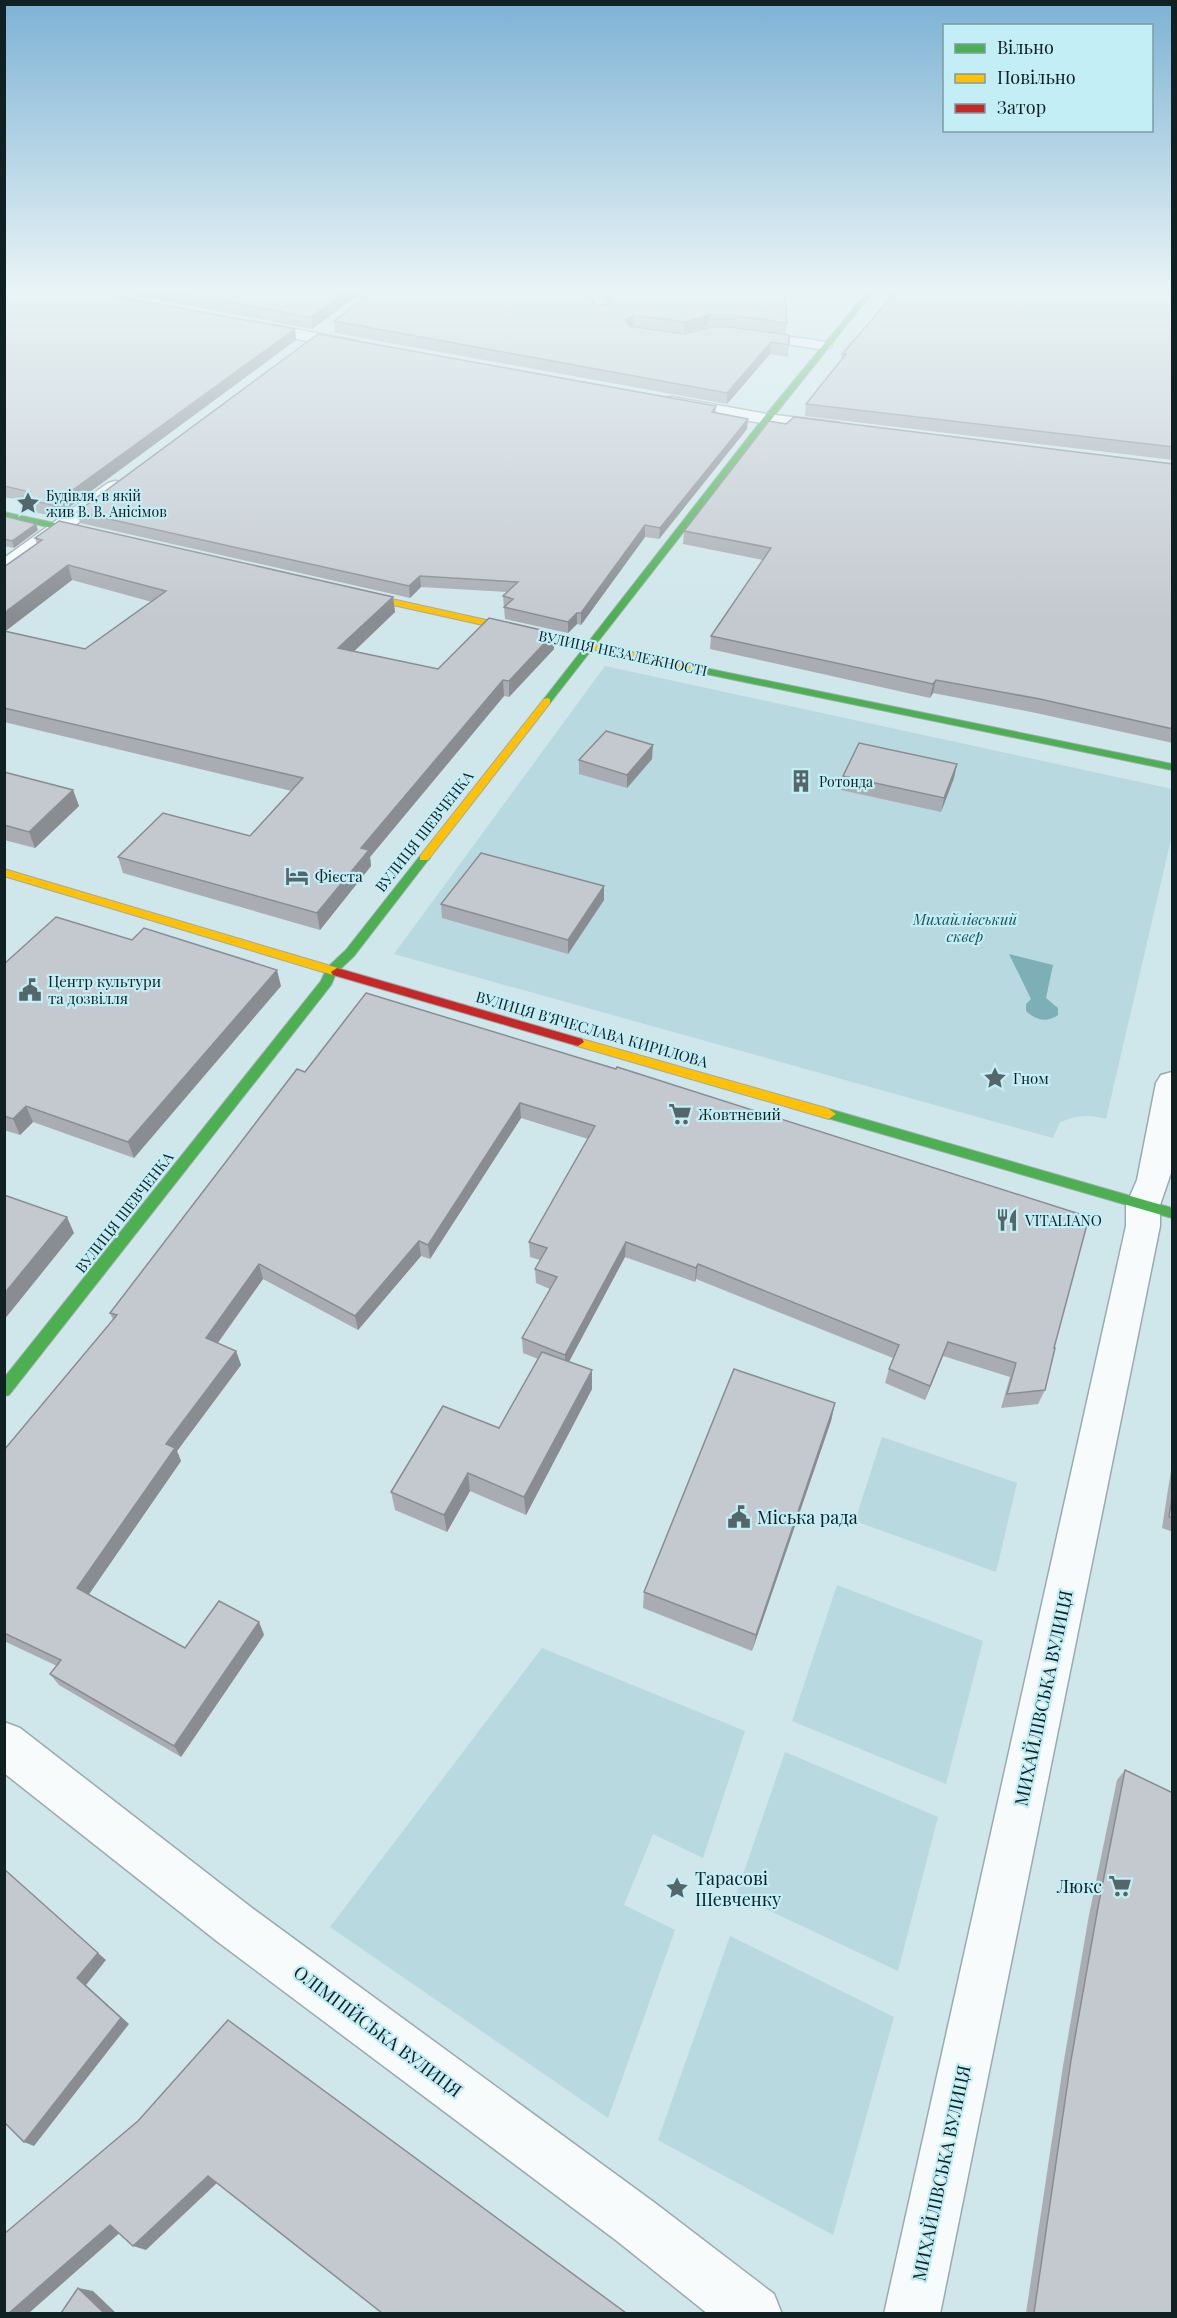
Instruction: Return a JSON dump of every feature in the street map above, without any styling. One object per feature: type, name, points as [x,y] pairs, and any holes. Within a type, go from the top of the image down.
[{"type":"street","points":[[662,400],[767,419],[853,429]]},
{"type":"street","name":"ВУЛИЦЯ ШЕВЧЕНКА","points":[[4,1390],[327,982],[331,971],[350,953],[782,400]]},
{"type":"street","points":[[4,568],[128,477]]},
{"type":"street","points":[[4,514],[108,537]]},
{"type":"street","name":"ВУЛИЦЯ НЕЗАЛЕЖНОСТІ","points":[[340,590],[588,647],[1173,767]]},
{"type":"street","name":"ВУЛИЦЯ В'ЯЧЕСЛАВА КИРИЛОВА","points":[[4,872],[331,971],[1158,1209]]},
{"type":"street","name":"МИХАЙЛІВСЬКА ВУЛИЦЯ","points":[[912,2313],[1140,1238],[1158,1209],[1154,1180],[1173,1083]]},
{"type":"street","name":"ОЛІМПІЙСЬКА ВУЛИЦЯ","points":[[4,1744],[235,1925],[636,2222],[754,2313]]},
{"type":"green space","name":"Михайлівський сквер","points":[[605,666],[1172,789],[1172,835],[1106,1119],[1088,1116],[1060,1122],[1053,1138],[394,954]]},
{"type":"green space","points":[[882,1437],[1017,1483],[996,1572],[855,1521]]},
{"type":"green space","points":[[837,1585],[983,1641],[946,1784],[792,1721]]},
{"type":"green space","points":[[542,1648],[745,1731],[703,1858],[653,1834],[624,1905],[675,1930],[608,2118],[330,1927]]},
{"type":"green space","points":[[785,1752],[938,1817],[898,1971],[736,1895]]},
{"type":"green space","points":[[730,1936],[894,2017],[833,2235],[658,2140]]},
{"type":"shaded area","points":[[1009,954],[1053,965],[1046,998],[1058,1008],[1058,1015],[1050,1019],[1041,1019],[1033,1017],[1026,1011],[1026,1004],[1031,999]]},
{"type":"building","points":[[4,400],[197,400],[52,505],[21,498],[30,492],[4,486]]},
{"type":"building","points":[[228,400],[684,400],[716,406],[712,412],[748,419],[660,528],[645,525],[581,613],[577,613],[568,622],[504,607],[513,599],[503,596],[518,582],[420,576],[409,586],[77,512]]},
{"type":"building","points":[[809,400],[1173,400],[1173,447],[806,404]]},
{"type":"building","points":[[794,417],[1173,464],[1173,729],[1040,699],[936,680],[933,684],[711,636],[771,548],[684,531],[769,421],[786,424]]},
{"type":"building","points":[[4,516],[36,524],[12,541],[4,539]]},
{"type":"building","points":[[59,521],[393,597],[338,648],[438,669],[489,618],[554,633],[509,681],[503,680],[361,848],[369,850],[317,913],[118,857],[163,813],[250,836],[303,778],[4,708],[4,631],[85,649],[166,591],[68,565],[4,613],[4,567],[42,540],[35,538]]},
{"type":"building","points":[[606,731],[653,745],[627,775],[579,760]]},
{"type":"building","points":[[859,743],[957,764],[944,798],[843,776]]},
{"type":"building","points":[[4,772],[73,790],[29,832],[4,825]]},
{"type":"building","points":[[481,853],[604,886],[568,940],[441,904]]},
{"type":"building","points":[[56,917],[132,940],[144,928],[277,970],[128,1142],[26,1106],[13,1119],[4,1116],[4,964]]},
{"type":"building","points":[[366,993],[616,1069],[617,1067],[1089,1217],[1045,1390],[1007,1394],[1016,1363],[948,1342],[930,1386],[889,1369],[899,1345],[698,1264],[696,1268],[626,1242],[565,1355],[522,1338],[557,1277],[535,1269],[547,1248],[529,1242],[595,1126],[520,1103],[428,1245],[419,1241],[355,1316],[259,1264],[206,1338],[236,1351],[166,1444],[175,1448],[77,1588],[185,1648],[219,1601],[259,1622],[174,1746],[50,1674],[61,1660],[4,1633],[4,1450],[117,1315],[110,1313],[297,1069],[305,1072]]},
{"type":"building","points":[[4,1195],[67,1217],[4,1294]]},
{"type":"building","points":[[542,1352],[592,1370],[524,1497],[468,1473],[444,1515],[391,1492],[443,1406],[499,1428]]},
{"type":"building","name":"Міська рада","points":[[734,1369],[835,1403],[756,1635],[644,1592]]},
{"type":"building","points":[[1173,1492],[1173,1518],[1169,1517]]},
{"type":"building","points":[[1125,1770],[1173,1793],[1173,2313],[1034,2313],[1071,2060]]},
{"type":"building","points":[[4,1869],[98,1953],[77,1978],[121,2018],[24,2142],[4,2122]]},
{"type":"building","points":[[228,2020],[626,2313],[382,2313],[208,2176],[133,2246],[110,2225],[9,2313],[4,2313],[4,2234],[138,2121]]},
{"type":"building","points":[[78,2288],[104,2313],[61,2313]]},
{"type":"traffic: fast","points":[[547,701],[782,400]]},
{"type":"traffic: fast","points":[[4,514],[96,535]]},
{"type":"traffic: fast","points":[[690,668],[1172,767]]},
{"type":"traffic: fast","points":[[4,1390],[327,982],[331,971],[350,953],[424,858]]},
{"type":"traffic: fast","points":[[829,1114],[1172,1213]]},
{"type":"traffic: slow","points":[[351,593],[690,668]]},
{"type":"traffic: slow","points":[[424,858],[547,701]]},
{"type":"traffic: slow","points":[[4,872],[337,972]]},
{"type":"traffic: slow","points":[[578,1042],[829,1114]]},
{"type":"traffic: jam","points":[[337,972],[578,1042]]},
{"type":"place","name":"Будівля, в якій жив В. В. Анісімов","points":[[28,503]]},
{"type":"place","name":"Ротонда","points":[[801,781]]},
{"type":"place","name":"Фієста","points":[[297,876]]},
{"type":"place","name":"Центр культури та дозвілля","points":[[30,990]]},
{"type":"place","name":"Гном","points":[[995,1078]]},
{"type":"place","name":"Жовтневий","points":[[680,1114]]},
{"type":"place","name":"VITALIANO","points":[[1007,1220]]},
{"type":"place","name":"Міська рада","points":[[739,1517]]},
{"type":"place","name":"Люкс","points":[[1120,1886]]},
{"type":"place","name":"Тарасові Шевченку","points":[[677,1888]]}]
